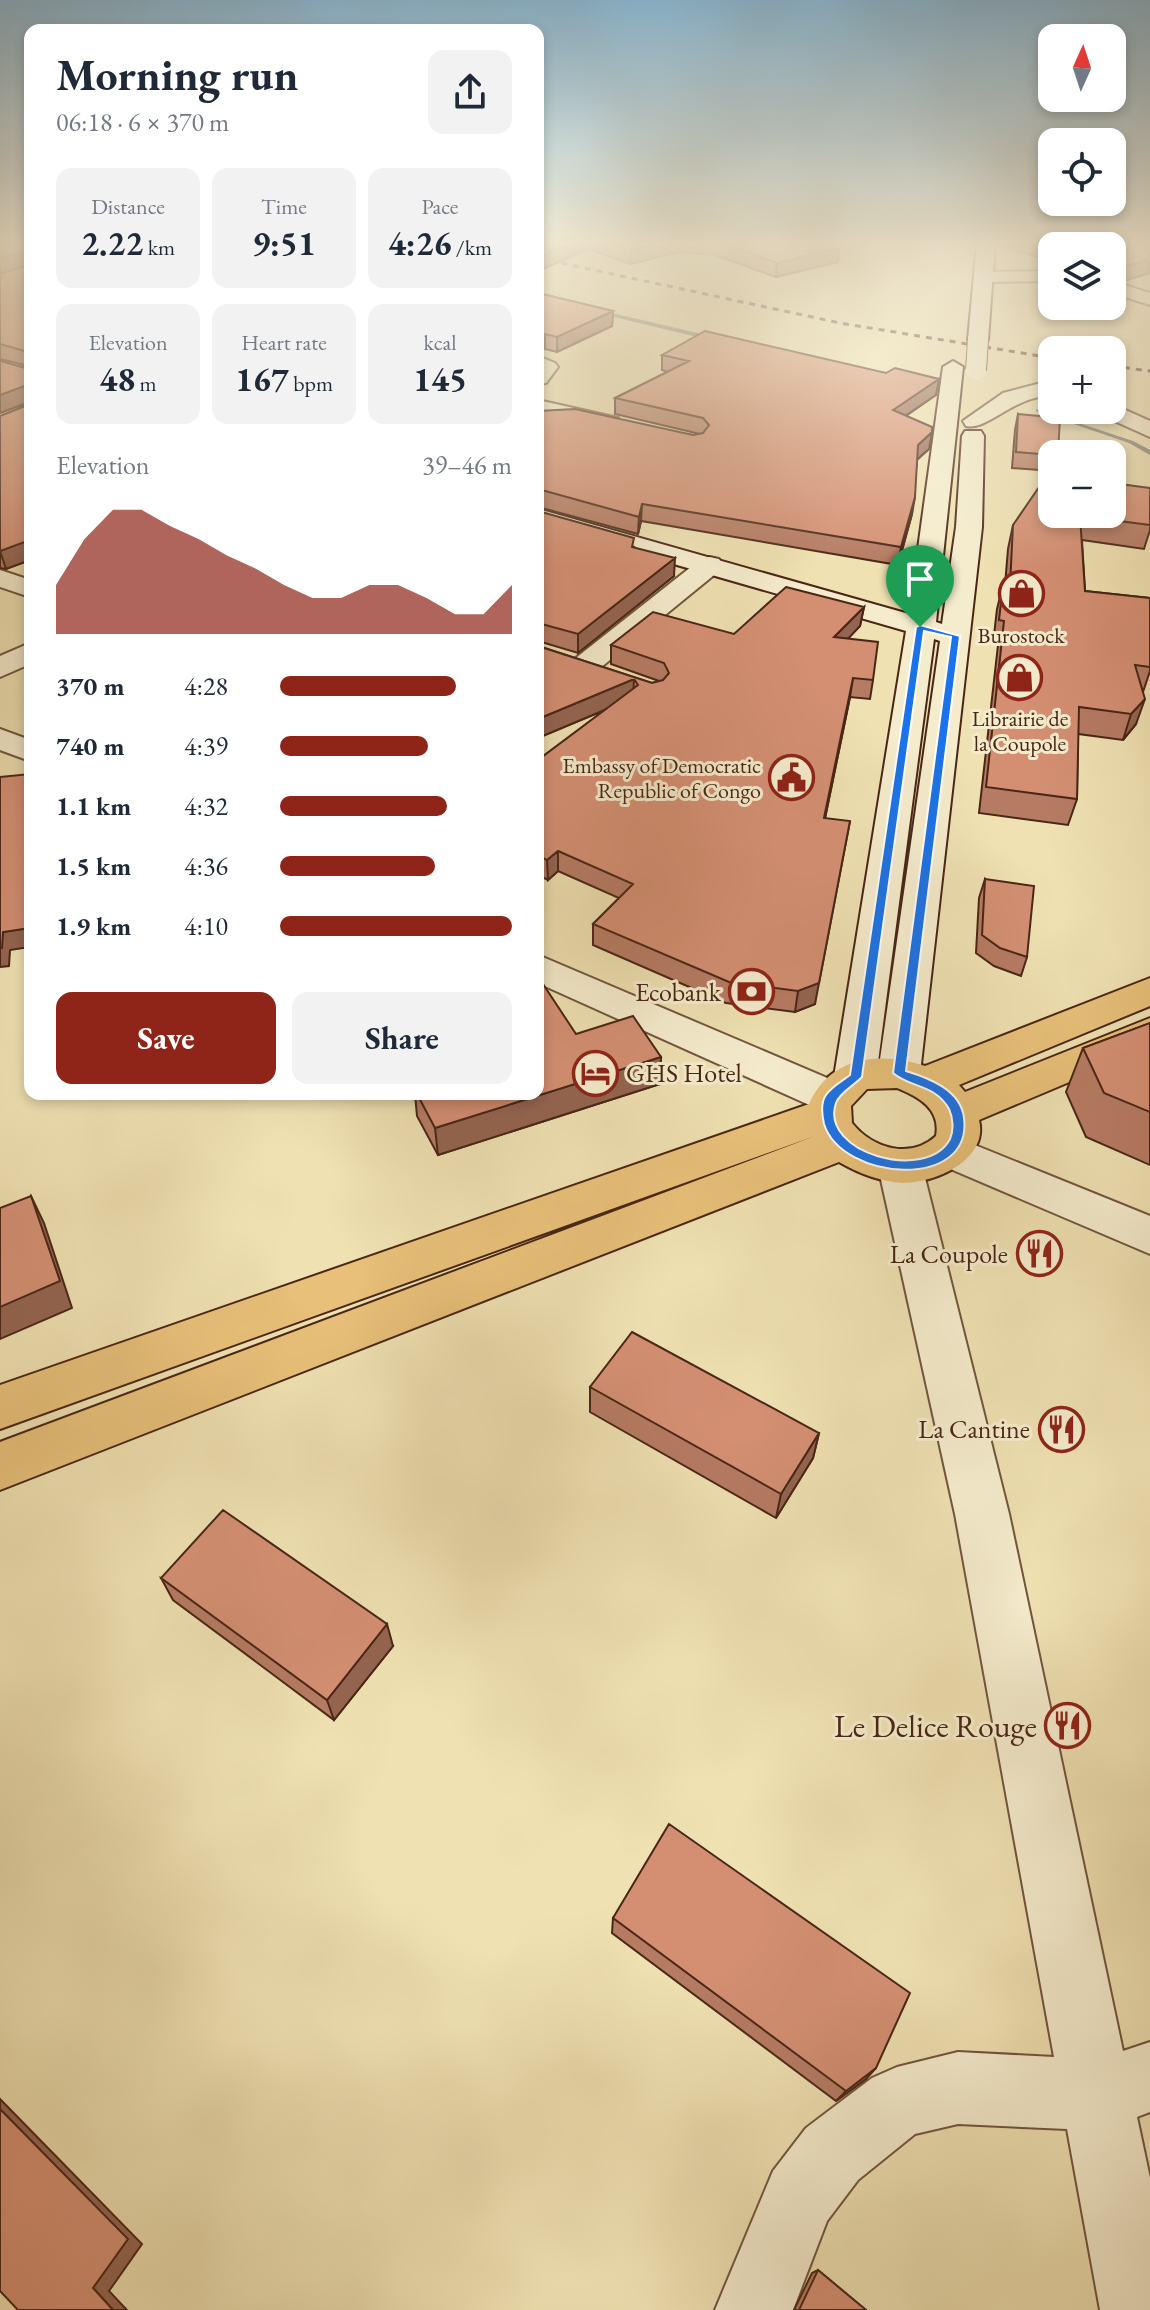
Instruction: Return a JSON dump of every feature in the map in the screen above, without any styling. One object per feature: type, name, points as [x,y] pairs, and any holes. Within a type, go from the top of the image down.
[{"type":"main road","points":[[839,1108],[967,351]]},
{"type":"main road","points":[[913,1078],[955,636],[969,527],[974,421],[965,358]]},
{"type":"main road","points":[[974,421],[1016,393],[1038,390]]},
{"type":"main road","points":[[544,408],[638,430]]},
{"type":"main road","points":[[1126,418],[1150,430]]},
{"type":"main road","points":[[544,519],[955,636]]},
{"type":"main road","points":[[553,657],[596,672],[651,615],[710,565]]},
{"type":"main road","points":[[0,578],[24,587]]},
{"type":"main road","points":[[0,668],[24,655]]},
{"type":"main road","points":[[0,739],[24,749]]},
{"type":"main road","points":[[544,971],[839,1108],[868,1159],[936,1143],[1150,1032]]},
{"type":"main road","points":[[0,1466],[839,1108],[1150,991]]},
{"type":"main road","points":[[913,1078],[946,1095],[936,1143],[982,1514],[1124,2086],[1139,2310]]},
{"type":"main road","points":[[0,1407],[839,1108]]},
{"type":"main road","points":[[936,1143],[1150,1236]]},
{"type":"main road","points":[[754,2310],[799,2197],[832,2154],[897,2103],[958,2088],[1124,2086]]},
{"type":"building","points":[[670,351],[790,351],[886,373],[895,368],[939,379],[893,410],[932,427],[932,432],[918,445],[915,497],[901,547],[642,504],[639,517],[544,491],[544,411],[575,409],[693,435],[703,433],[709,425],[703,418],[615,398],[689,361],[662,355]]},
{"type":"building","points":[[0,361],[24,368],[24,386],[0,395]]},
{"type":"building","points":[[24,407],[24,542],[0,551],[0,416]]},
{"type":"building","points":[[1018,414],[1038,416],[1038,424],[1060,424],[1059,440],[1038,440],[1038,454],[1016,452]]},
{"type":"building","points":[[1126,485],[1150,488],[1150,525],[1126,522]]},
{"type":"building","points":[[1038,489],[1038,528],[1081,528],[1085,591],[1150,598],[1150,667],[1135,665],[1145,699],[1131,714],[1079,707],[1077,799],[986,787],[1004,621],[999,620],[1003,585],[1010,586],[1013,525]]},
{"type":"building","points":[[544,513],[634,538],[632,547],[675,558],[578,634],[544,625]]},
{"type":"building","points":[[786,587],[864,607],[834,637],[878,642],[873,680],[853,678],[824,818],[850,821],[819,983],[798,991],[729,982],[593,924],[633,884],[558,851],[547,860],[544,858],[544,756],[638,685],[634,679],[544,716],[544,648],[652,683],[663,680],[669,673],[664,663],[611,645],[653,612],[734,634]]},
{"type":"building","points":[[24,775],[24,929],[3,932],[2,948],[0,948],[0,777]]},
{"type":"building","points":[[985,879],[1034,886],[1027,957],[1000,948],[982,935]]},
{"type":"building","points":[[544,986],[576,1034],[633,1016],[661,1057],[544,1094]]},
{"type":"building","points":[[1150,1023],[1150,1112],[1104,1093],[1083,1048]]},
{"type":"building","points":[[420,1100],[524,1100],[435,1128]]},
{"type":"building","points":[[31,1196],[60,1281],[0,1307],[0,1208]]},
{"type":"building","points":[[632,1332],[819,1433],[781,1494],[590,1387]]},
{"type":"building","points":[[223,1510],[387,1624],[327,1700],[161,1578]]},
{"type":"building","points":[[669,1824],[910,1993],[876,2068],[846,2091],[613,1918]]},
{"type":"building","points":[[0,2109],[128,2239],[93,2288],[113,2310],[18,2310],[0,2291]]},
{"type":"building","points":[[818,2270],[866,2310],[799,2310]]},
{"type":"waterway","points":[[1079,424],[1131,442],[1150,453]]},
{"type":"railway","points":[[1008,351],[1038,356]]},
{"type":"railway","points":[[1126,368],[1150,371]]},
{"type":"place","name":"Burostock","points":[[1021,594]]},
{"type":"place","name":"Librairie de la Coupole","points":[[1020,677]]},
{"type":"place","name":"Embassy of Democratic Republic of Congo","points":[[792,778]]},
{"type":"place","name":"Ecobank","points":[[752,992]]},
{"type":"place","name":"GHS Hotel","points":[[595,1073]]},
{"type":"place","name":"La Coupole","points":[[1039,1254]]},
{"type":"place","name":"La Cantine","points":[[1061,1429]]},
{"type":"place","name":"Le Delice Rouge","points":[[1068,1726]]},
{"type":"route","points":[[920,627],[955,636],[899,1073],[927,1082],[946,1095],[957,1112],[959,1132],[950,1151],[928,1163],[900,1166],[868,1159],[843,1143],[832,1129],[828,1114],[831,1097],[855,1077],[920,627]]}]
